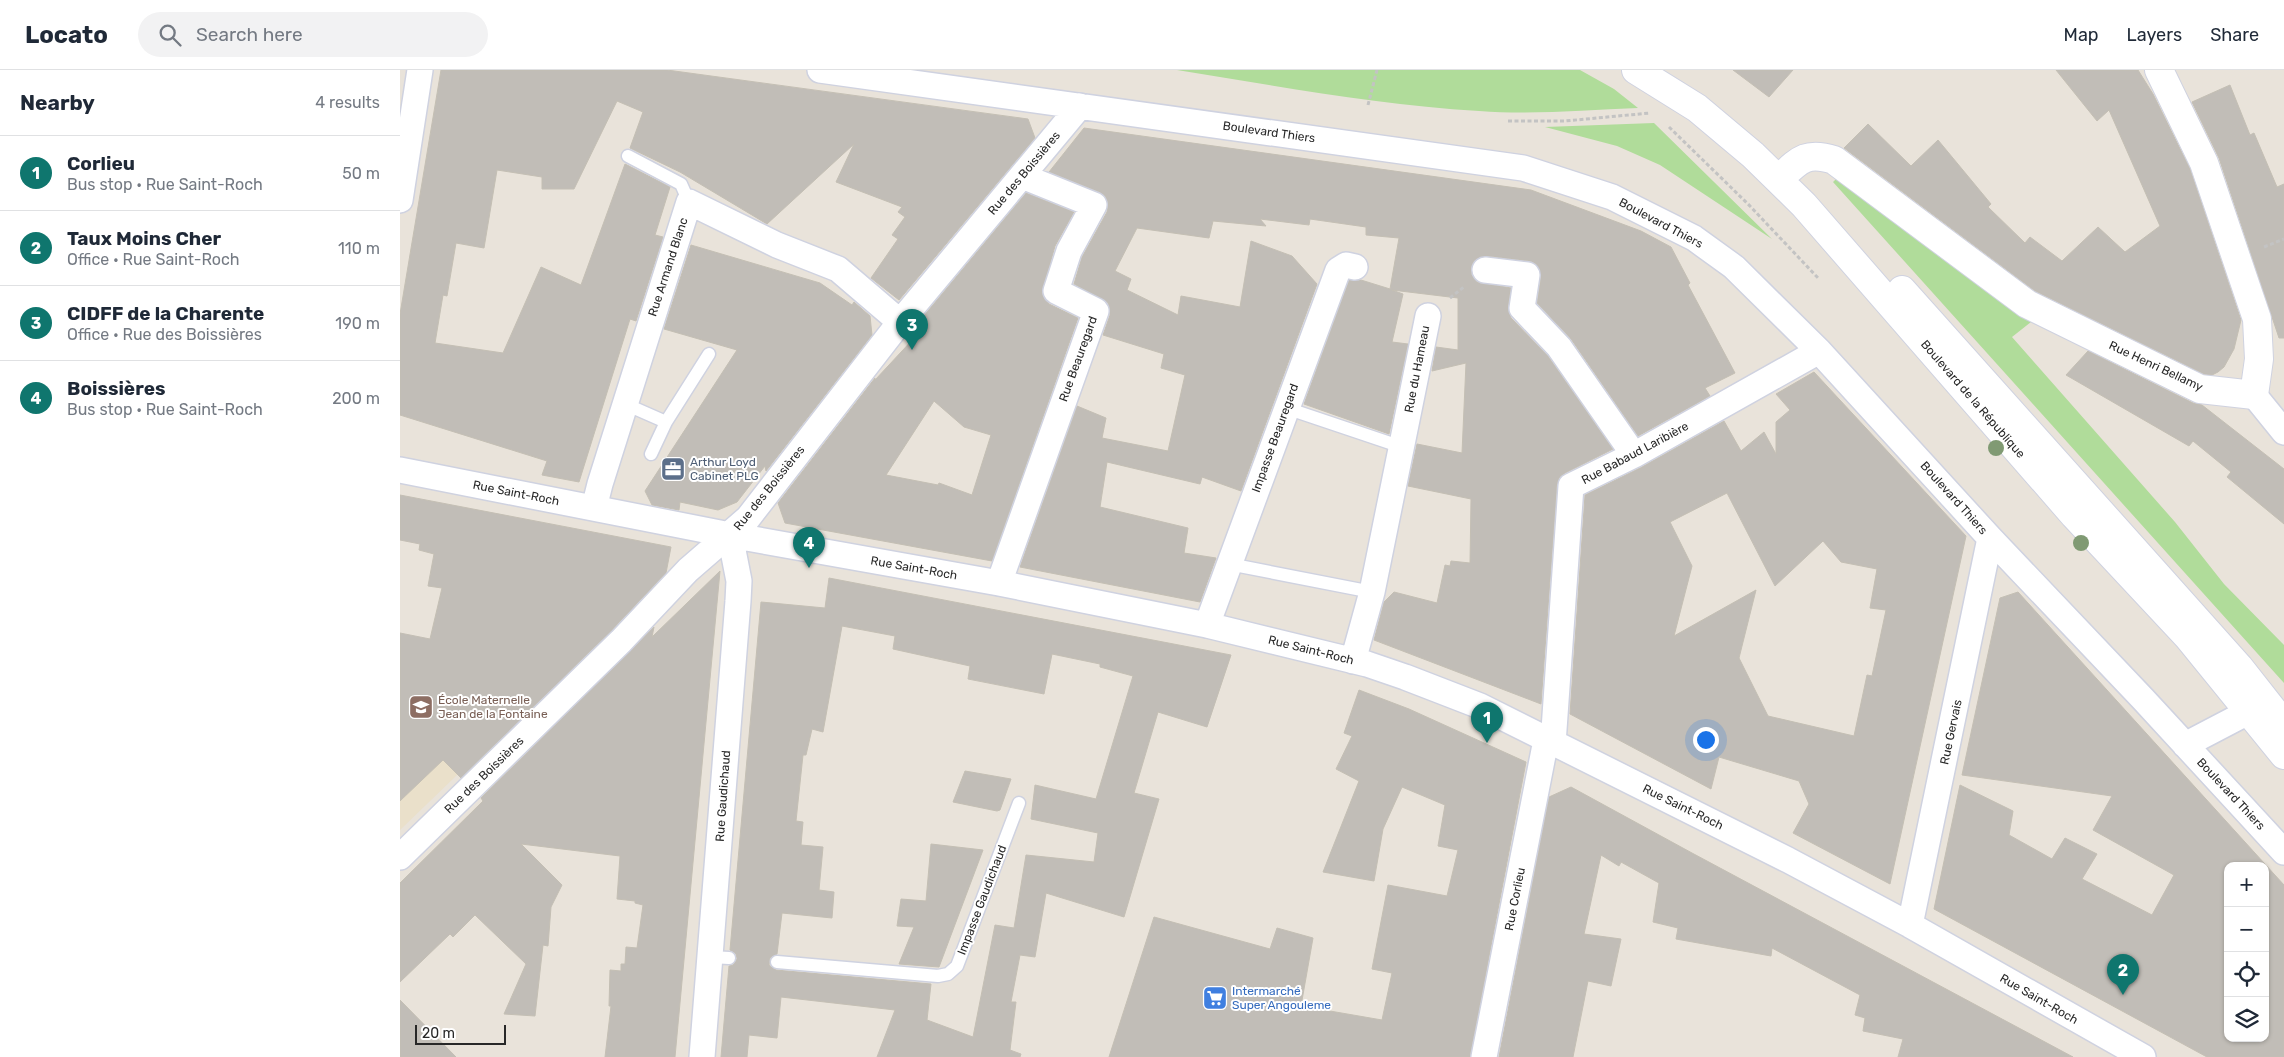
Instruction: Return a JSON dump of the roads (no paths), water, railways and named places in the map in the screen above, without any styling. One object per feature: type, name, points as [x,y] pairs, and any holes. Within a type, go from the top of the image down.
[{"type":"main road","name":"Boulevard de la République","points":[[1636,70],[1697,108],[1785,173],[2102,513],[2239,667],[2284,724]]},
{"type":"main road","name":"Boulevard de la République","points":[[1669,70],[1710,98],[1765,143],[1785,173],[2074,515],[2188,637],[2284,755]]},
{"type":"main road","points":[[2159,70],[2204,163],[2257,319],[2259,359],[2254,395]]},
{"type":"main road","name":"Rue Henri Bellamy","points":[[1785,173],[1807,156],[1818,155],[1834,160],[2027,304],[2200,389],[2254,395]]},
{"type":"street","points":[[400,200],[420,70]]},
{"type":"street","name":"Boulevard Thiers","points":[[820,70],[1523,168],[1612,197],[1702,244],[1734,268],[1819,350],[1990,538],[2284,852]]},
{"type":"street","name":"Rue des Boissières","points":[[400,857],[621,641],[688,570],[748,518],[900,322],[1080,106]]},
{"type":"street","name":"Rue Beauregard","points":[[999,584],[1096,311],[1056,291],[1069,251],[1094,205],[1022,176]]},
{"type":"street","name":"Rue Armand Blanc","points":[[594,508],[689,202],[777,245],[838,270],[900,322]]},
{"type":"street","name":"Impasse Beauregard","points":[[1207,624],[1338,270],[1346,265],[1355,267]]},
{"type":"street","points":[[1485,270],[1527,275],[1522,308],[1559,347],[1634,456]]},
{"type":"street","name":"Rue du Hameau","points":[[1353,661],[1372,592],[1428,316]]},
{"type":"street","name":"Rue Babaud Laribière","points":[[1549,742],[1571,486],[1634,456],[1819,350]]},
{"type":"street","points":[[2254,395],[2284,432]]},
{"type":"street","name":"Rue Saint-Roch","points":[[400,470],[730,535],[1207,624],[1353,661],[1405,677],[1480,706],[1788,860],[1910,925],[2143,1057]]},
{"type":"street","name":"Rue Gaudichaud","points":[[702,1057],[720,958],[739,581],[730,535]]},
{"type":"street","name":"Rue Gervais","points":[[1910,925],[1990,538]]},
{"type":"street","points":[[2185,745],[2250,711]]},
{"type":"street","name":"Rue Corlieu","points":[[1484,1057],[1549,742]]},
{"type":"lane","points":[[628,156],[681,184],[689,202]]},
{"type":"lane","points":[[651,454],[666,422],[709,354]]},
{"type":"lane","points":[[625,404],[666,422]]},
{"type":"lane","points":[[1286,408],[1402,447]]},
{"type":"lane","points":[[1229,564],[1372,592]]},
{"type":"lane","name":"Impasse Gaudichaud","points":[[777,962],[938,976],[948,974],[956,966],[1019,803]]},
{"type":"place","name":"CIDFF de la Charente","points":[[912,350]]},
{"type":"place","name":"Arthur Loyd Cabinet PLG","points":[[673,469]]},
{"type":"place","name":"Boissières","points":[[809,568]]},
{"type":"place","name":"École Maternelle Jean de la Fontaine","points":[[421,707]]},
{"type":"place","name":"Corlieu","points":[[1487,743]]},
{"type":"place","name":"Taux Moins Cher","points":[[2123,995]]},
{"type":"place","name":"Intermarché Super Angouleme","points":[[1215,998]]}]
